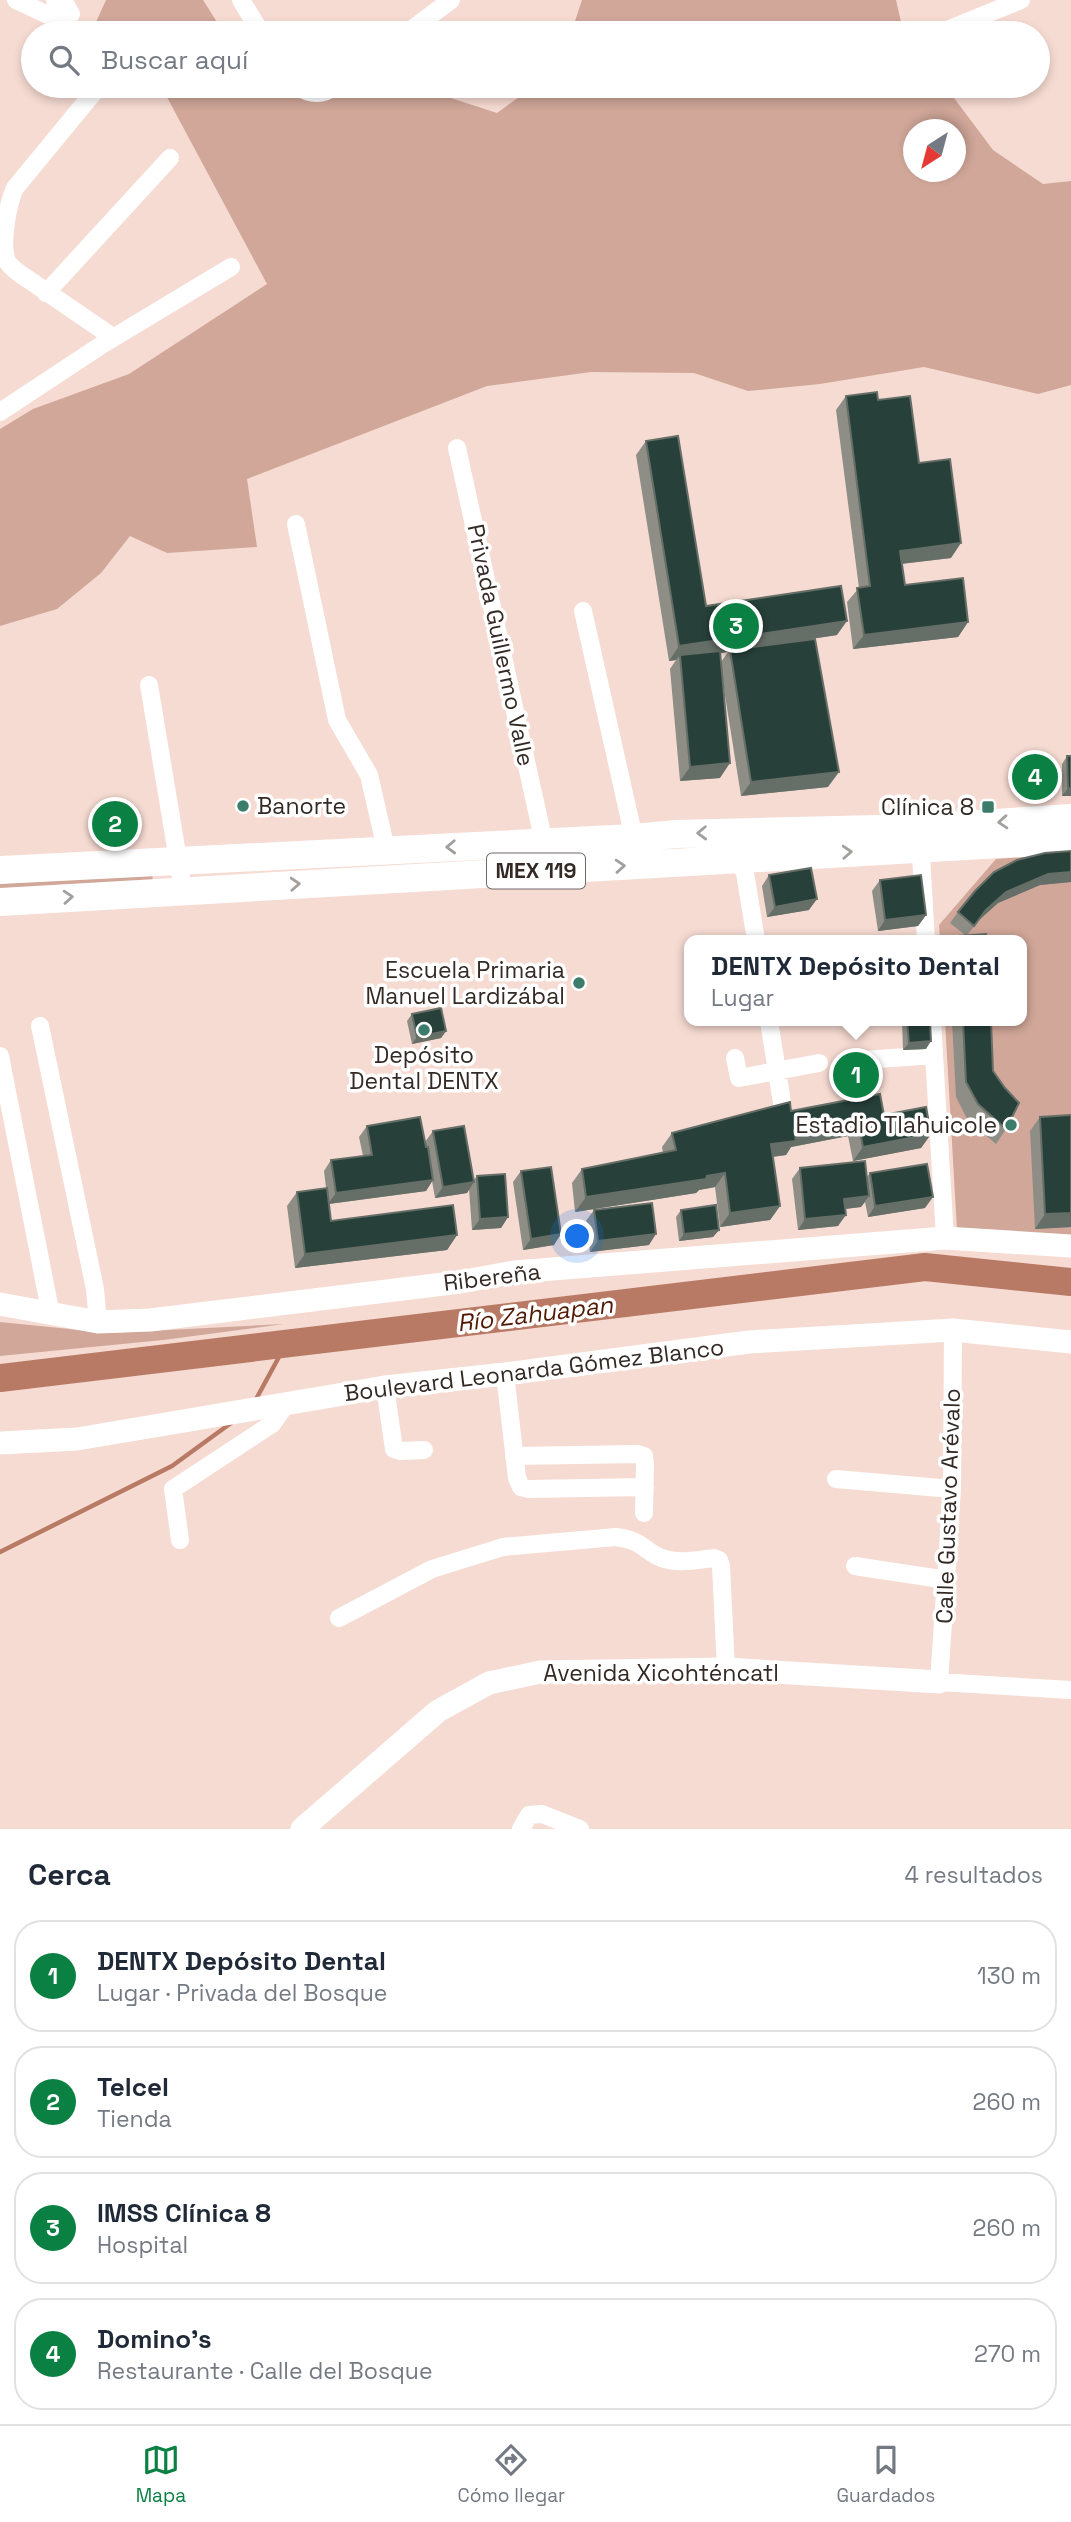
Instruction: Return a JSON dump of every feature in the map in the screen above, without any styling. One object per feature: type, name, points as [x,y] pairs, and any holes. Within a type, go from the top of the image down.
[{"type":"main road","name":"MEX 119","points":[[0,902],[920,838],[1071,818]]},
{"type":"main road","name":"MEX 119","points":[[0,870],[676,834],[743,850]]},
{"type":"main road","name":"MEX 119","points":[[920,838],[1071,840]]},
{"type":"street","points":[[16,0],[59,20],[71,14],[65,5],[55,0]]},
{"type":"street","points":[[241,0],[254,21]]},
{"type":"street","points":[[423,21],[451,0]]},
{"type":"street","points":[[969,21],[1021,0]]},
{"type":"street","points":[[89,98],[15,188],[8,202],[5,245],[7,261],[19,273],[114,338]]},
{"type":"street","points":[[46,293],[170,158]]},
{"type":"street","points":[[0,412],[231,267]]},
{"type":"street","name":"Privada Guillermo Valle","points":[[457,448],[544,843]]},
{"type":"street","points":[[296,524],[337,720],[369,775],[386,849]]},
{"type":"street","points":[[583,611],[634,838]]},
{"type":"street","points":[[149,685],[183,890]]},
{"type":"street","points":[[920,838],[926,935]]},
{"type":"street","points":[[743,850],[755,935]]},
{"type":"street","points":[[40,1026],[94,1289],[98,1322]]},
{"type":"street","points":[[770,1026],[783,1109]]},
{"type":"street","points":[[932,1026],[946,1238]]},
{"type":"street","points":[[851,1061],[934,1055]]},
{"type":"street","points":[[0,1056],[51,1315]]},
{"type":"street","points":[[735,1058],[739,1078],[819,1063]]},
{"type":"street","name":"Ribereña","points":[[0,1304],[98,1322],[164,1319],[460,1282],[514,1272],[946,1238],[1071,1246]]},
{"type":"street","name":"Boulevard Leonarda Gómez Blanco","points":[[0,1443],[77,1439],[385,1387],[749,1342],[953,1330],[1071,1342]]},
{"type":"street","name":"Calle Gustavo Arévalo","points":[[939,1682],[952,1489],[953,1330]]},
{"type":"street","points":[[505,1374],[514,1456],[521,1487],[645,1487]]},
{"type":"street","points":[[385,1387],[394,1448],[401,1451],[424,1450]]},
{"type":"street","points":[[180,1540],[173,1489],[272,1424],[287,1403]]},
{"type":"street","points":[[514,1456],[643,1456],[644,1513]]},
{"type":"street","points":[[835,1479],[952,1489]]},
{"type":"street","points":[[339,1618],[432,1569],[503,1548],[617,1537],[635,1540],[659,1557],[678,1562],[714,1558],[719,1560],[722,1566],[726,1669]]},
{"type":"street","points":[[855,1566],[947,1580]]},
{"type":"street","name":"Avenida Xicohténcatl","points":[[303,1829],[438,1711],[489,1683],[540,1672],[726,1669],[1071,1690]]},
{"type":"street","points":[[521,1829],[529,1815],[542,1814],[580,1829]]},
{"type":"shaded area","points":[[106,0],[203,0],[216,21],[96,21]]},
{"type":"shaded area","points":[[582,0],[896,0],[901,21],[575,21]]},
{"type":"shaded area","points":[[167,98],[451,98],[497,113],[518,98],[954,98],[993,150],[1043,184],[1071,181],[1071,385],[1038,394],[924,367],[820,384],[748,391],[694,373],[591,372],[487,386],[247,479],[257,547],[167,553],[130,536],[101,573],[57,609],[0,626],[0,429],[33,409],[129,374],[267,284]]},
{"type":"shaded area","name":"Estadio Tlahuicole","points":[[1071,854],[1071,1236],[957,1230],[945,1026],[1027,1026],[1027,935],[940,935],[939,925],[996,859]]},
{"type":"shaded area","points":[[152,868],[153,886],[0,898],[0,874]]},
{"type":"shaded area","points":[[0,1322],[109,1333],[284,1324],[163,1340],[0,1356]]},
{"type":"building","points":[[877,392],[878,400],[910,396],[919,463],[950,459],[961,543],[900,551],[905,585],[963,578],[968,622],[864,635],[857,588],[870,586],[846,396]]},
{"type":"building","points":[[678,436],[706,606],[841,586],[847,621],[679,646],[646,441]]},
{"type":"building","points":[[815,639],[839,772],[751,782],[730,650]]},
{"type":"building","points":[[720,651],[730,763],[690,767],[680,655]]},
{"type":"building","points":[[1067,756],[1071,756],[1071,788],[1068,788]]},
{"type":"building","points":[[1071,851],[1071,872],[1048,874],[1006,892],[986,910],[974,926],[958,912],[994,872],[1017,860],[1045,853]]},
{"type":"building","points":[[811,868],[817,899],[775,907],[769,875]]},
{"type":"building","points":[[921,875],[926,915],[885,920],[880,880]]},
{"type":"building","points":[[441,1008],[446,1031],[417,1037],[412,1014]]},
{"type":"building","points":[[907,1026],[930,1026],[931,1041],[909,1043]]},
{"type":"building","points":[[963,1026],[991,1026],[993,1071],[1019,1103],[1006,1129],[978,1104],[966,1082]]},
{"type":"building","points":[[872,1056],[875,1077],[851,1080],[848,1059]]},
{"type":"building","points":[[880,1094],[884,1115],[926,1107],[931,1134],[863,1147],[858,1122],[796,1133],[794,1129],[796,1141],[771,1144],[780,1206],[730,1213],[725,1173],[707,1176],[706,1179],[586,1197],[582,1169],[676,1150],[672,1133],[790,1102],[791,1111]]},
{"type":"building","points":[[1071,1115],[1071,1213],[1045,1214],[1040,1117]]},
{"type":"building","points":[[420,1117],[433,1180],[336,1193],[331,1160],[372,1155],[367,1126]]},
{"type":"building","points":[[464,1126],[474,1182],[443,1187],[433,1131]]},
{"type":"building","points":[[865,1161],[869,1196],[844,1199],[846,1215],[805,1219],[800,1168]]},
{"type":"building","points":[[927,1164],[933,1197],[875,1206],[870,1173]]},
{"type":"building","points":[[551,1167],[561,1234],[531,1239],[521,1171]]},
{"type":"building","points":[[505,1174],[508,1217],[480,1219],[477,1176]]},
{"type":"building","points":[[327,1188],[331,1221],[453,1205],[457,1235],[305,1254],[297,1192]]},
{"type":"building","points":[[652,1203],[656,1234],[598,1241],[594,1210]]},
{"type":"building","points":[[716,1205],[719,1230],[684,1234],[681,1210]]},
{"type":"waterway","name":"Río Zahuapan","points":[[0,1378],[925,1267],[1071,1282]]},
{"type":"waterway","points":[[255,1401],[286,1344]]},
{"type":"waterway","points":[[0,1552],[172,1466],[231,1423]]},
{"type":"place","name":"IMSS Clínica 8","points":[[736,626]]},
{"type":"place","name":"Domino's","points":[[1035,777]]},
{"type":"place","name":"Banorte","points":[[243,806]]},
{"type":"place","name":"Clínica 8","points":[[988,807]]},
{"type":"place","name":"Telcel","points":[[115,824]]},
{"type":"place","name":"Escuela Primaria Manuel Lardizábal","points":[[579,983]]},
{"type":"place","name":"Depósito Dental DENTX","points":[[424,1030]]},
{"type":"place","name":"DENTX Depósito Dental","points":[[856,1075]]},
{"type":"place","name":"Estadio Tlahuicole","points":[[1011,1125]]}]
